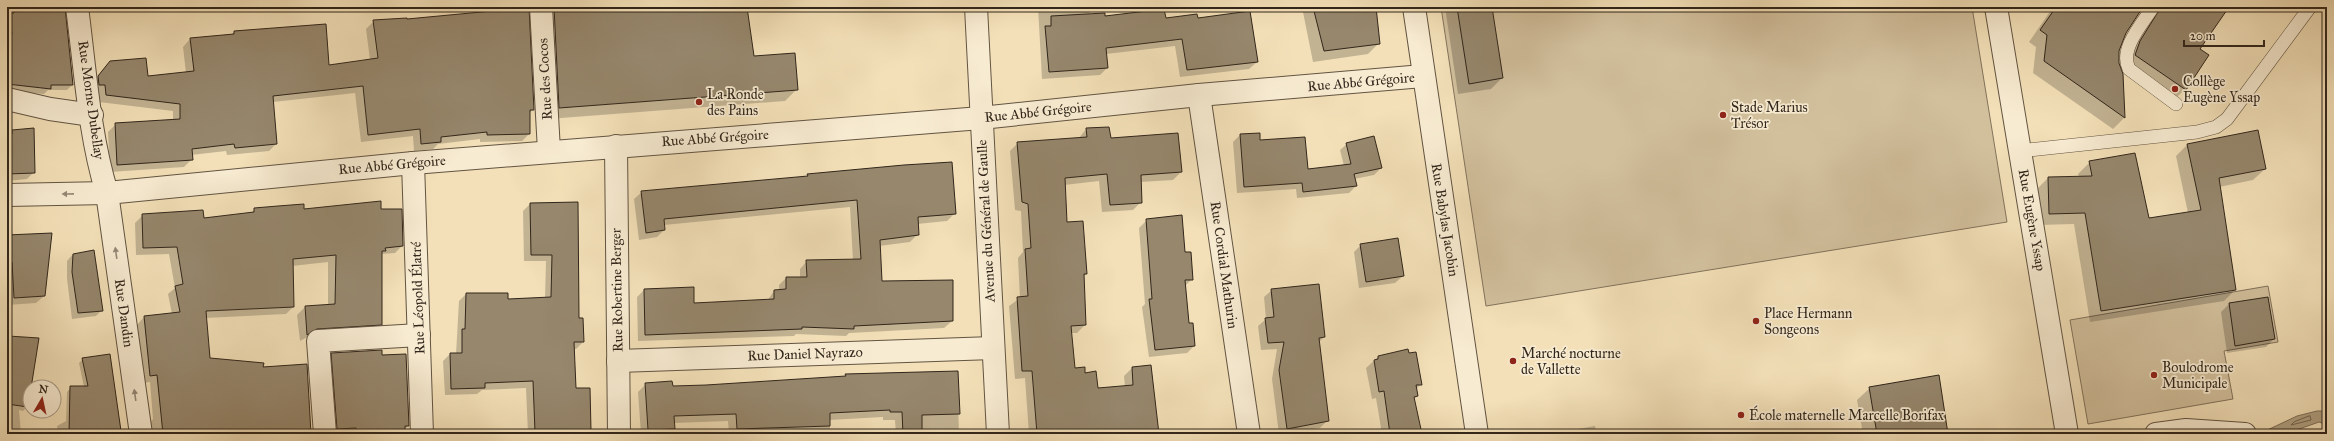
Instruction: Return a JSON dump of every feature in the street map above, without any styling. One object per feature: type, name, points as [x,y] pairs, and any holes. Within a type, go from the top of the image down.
[{"type":"street","name":"Rue Morne Dubellay","points":[[77,7],[101,174],[107,193]]},
{"type":"street","name":"Rue des Cocos","points":[[541,7],[549,151]]},
{"type":"street","name":"Avenue du Général de Gaulle","points":[[976,7],[998,434]]},
{"type":"street","name":"Rue Babylas Jacobin","points":[[1414,7],[1477,434]]},
{"type":"street","name":"Rue Eugène Yssap","points":[[1996,7],[2067,434]]},
{"type":"street","name":"Rue Abbé Grégoire","points":[[7,195],[107,193],[414,163],[549,151],[981,118],[1199,95],[1423,76]]},
{"type":"street","name":"Rue Cordial Mathurin","points":[[1199,95],[1249,434]]},
{"type":"street","points":[[7,99],[50,109],[92,114]]},
{"type":"street","name":"Rue Robertine Berger","points":[[616,146],[619,434]]},
{"type":"street","name":"Rue Léopold Élatré","points":[[414,163],[422,434]]},
{"type":"street","name":"Rue Dandin","points":[[107,193],[141,434]]},
{"type":"street","points":[[325,434],[318,341],[419,335]]},
{"type":"street","name":"Rue Daniel Nayrazo","points":[[618,361],[993,348]]},
{"type":"street","points":[[2156,434],[2186,430],[2245,434]]},
{"type":"lane","points":[[2153,7],[2133,39],[2125,56],[2126,63],[2129,69],[2176,104]]},
{"type":"lane","points":[[2019,151],[2196,132],[2216,126],[2227,119],[2310,7]]},
{"type":"shaded area","name":"Stade Marius Trésor","points":[[1441,7],[1972,7],[2007,222],[1486,306]]},
{"type":"shaded area","name":"Boulodrome Municipale","points":[[2268,286],[2278,342],[2224,351],[2233,399],[2088,424],[2070,320]]},
{"type":"water","points":[[2317,411],[2327,411],[2327,425],[2319,422],[2285,434],[2259,434],[2297,416]]},
{"type":"building","points":[[13,7],[65,7],[73,85],[51,85],[51,89],[7,84],[7,35],[12,34],[9,13],[14,13]]},
{"type":"building","points":[[492,7],[529,7],[534,110],[530,110],[530,134],[487,135],[487,132],[441,137],[441,142],[421,144],[420,129],[368,135],[363,86],[273,96],[277,144],[235,148],[234,144],[192,149],[193,160],[117,165],[115,123],[180,119],[180,104],[106,95],[105,85],[99,85],[98,76],[110,61],[146,58],[148,76],[194,71],[190,38],[234,34],[234,31],[326,24],[329,65],[378,58],[373,20],[407,19],[492,11]]},
{"type":"building","points":[[554,7],[747,7],[754,56],[795,53],[798,90],[559,108]]},
{"type":"building","points":[[1313,7],[1376,7],[1380,44],[1324,51]]},
{"type":"building","points":[[1457,7],[1492,7],[1503,78],[1469,84]]},
{"type":"building","points":[[2056,7],[2143,7],[2126,33],[2119,51],[2119,63],[2123,74],[2125,118],[2044,61],[2047,35],[2040,30]]},
{"type":"building","points":[[2161,7],[2229,7],[2200,49],[2209,55],[2186,90],[2135,55],[2140,41]]},
{"type":"building","points":[[1164,9],[1166,18],[1197,14],[1198,18],[1250,11],[1258,62],[1187,70],[1182,39],[1106,48],[1108,68],[1049,72],[1045,26],[1051,26],[1051,16],[1105,13],[1105,16]]},
{"type":"building","points":[[1109,127],[1111,138],[1178,133],[1182,172],[1141,175],[1142,203],[1110,205],[1107,174],[1065,178],[1067,222],[1083,221],[1087,274],[1084,274],[1086,325],[1071,326],[1075,368],[1085,367],[1085,373],[1096,371],[1098,388],[1133,385],[1132,367],[1151,365],[1159,434],[1116,434],[1116,431],[1037,434],[1032,371],[1022,371],[1017,297],[1028,296],[1025,249],[1031,248],[1028,204],[1022,202],[1017,142],[1087,137],[1086,128]]},
{"type":"building","points":[[34,128],[35,173],[7,174],[7,135],[12,134],[12,130]]},
{"type":"building","points":[[2258,130],[2266,169],[2219,178],[2236,290],[2101,311],[2085,213],[2049,214],[2048,177],[2092,176],[2089,161],[2135,153],[2149,218],[2201,210],[2187,144]]},
{"type":"building","points":[[1260,133],[1260,140],[1305,137],[1308,169],[1351,164],[1346,143],[1374,136],[1382,168],[1354,174],[1357,186],[1303,192],[1302,183],[1244,187],[1240,134]]},
{"type":"building","points":[[952,162],[956,214],[918,217],[919,235],[880,240],[882,281],[953,280],[953,321],[854,326],[854,329],[802,327],[802,329],[645,335],[644,289],[694,287],[694,303],[774,299],[774,290],[786,289],[786,277],[807,277],[806,260],[861,259],[857,200],[664,219],[665,230],[646,233],[641,191],[808,176],[807,174]]},
{"type":"building","points":[[381,201],[381,209],[402,209],[403,246],[385,248],[386,251],[382,251],[382,325],[317,329],[307,335],[305,306],[335,304],[336,255],[293,259],[294,307],[206,311],[210,358],[264,363],[263,367],[307,364],[311,434],[163,434],[157,375],[150,376],[144,316],[180,312],[175,286],[183,284],[177,247],[143,248],[142,214],[203,210],[204,218],[254,212],[254,208],[304,204],[304,209]]},
{"type":"building","points":[[578,202],[579,318],[583,318],[584,342],[574,342],[576,388],[590,388],[591,430],[535,432],[533,381],[485,383],[485,388],[451,389],[450,353],[462,353],[462,329],[465,329],[466,293],[508,293],[508,299],[551,297],[552,255],[531,255],[530,203]]},
{"type":"building","points":[[1182,215],[1185,252],[1191,252],[1193,280],[1185,280],[1189,323],[1193,323],[1195,346],[1155,350],[1149,299],[1152,299],[1146,219]]},
{"type":"building","points":[[52,233],[45,296],[14,298],[12,262],[7,263],[7,235]]},
{"type":"building","points":[[1398,238],[1404,276],[1366,282],[1360,244]]},
{"type":"building","points":[[94,250],[103,311],[78,313],[72,272],[73,254]]},
{"type":"building","points":[[1319,284],[1325,337],[1319,338],[1329,421],[1287,429],[1279,370],[1284,342],[1268,343],[1265,318],[1274,317],[1271,289]]},
{"type":"building","points":[[2268,297],[2275,339],[2235,346],[2229,303]]},
{"type":"building","points":[[8,336],[39,338],[32,379],[22,379],[22,406],[7,404]]},
{"type":"building","points":[[1408,349],[1409,353],[1416,352],[1422,385],[1416,385],[1418,396],[1414,397],[1422,434],[1390,434],[1384,391],[1379,392],[1374,360],[1378,359],[1378,356]]},
{"type":"building","points":[[382,350],[382,355],[406,354],[409,426],[405,426],[405,434],[356,434],[356,428],[337,429],[331,353]]},
{"type":"building","points":[[110,354],[121,431],[95,434],[69,434],[70,386],[88,386],[82,358]]},
{"type":"building","points":[[958,371],[960,414],[922,415],[922,434],[903,434],[902,412],[890,412],[890,410],[830,413],[830,426],[737,429],[736,414],[674,416],[675,429],[648,430],[645,383],[672,381],[673,386],[706,385],[846,376],[845,374]]},
{"type":"building","points":[[1939,375],[1948,434],[1877,434],[1869,387]]},
{"type":"place","name":"Collège Eugène Yssap","points":[[2175,89]]},
{"type":"place","name":"La Ronde des Pains","points":[[699,102]]},
{"type":"place","name":"Stade Marius Trésor","points":[[1723,115]]},
{"type":"place","name":"Place Hermann Songeons","points":[[1756,321]]},
{"type":"place","name":"Marché nocturne de Vallette","points":[[1513,361]]},
{"type":"place","name":"Boulodrome Municipale","points":[[2154,375]]},
{"type":"place","name":"École maternelle Marcelle Borifax","points":[[1741,415]]}]
